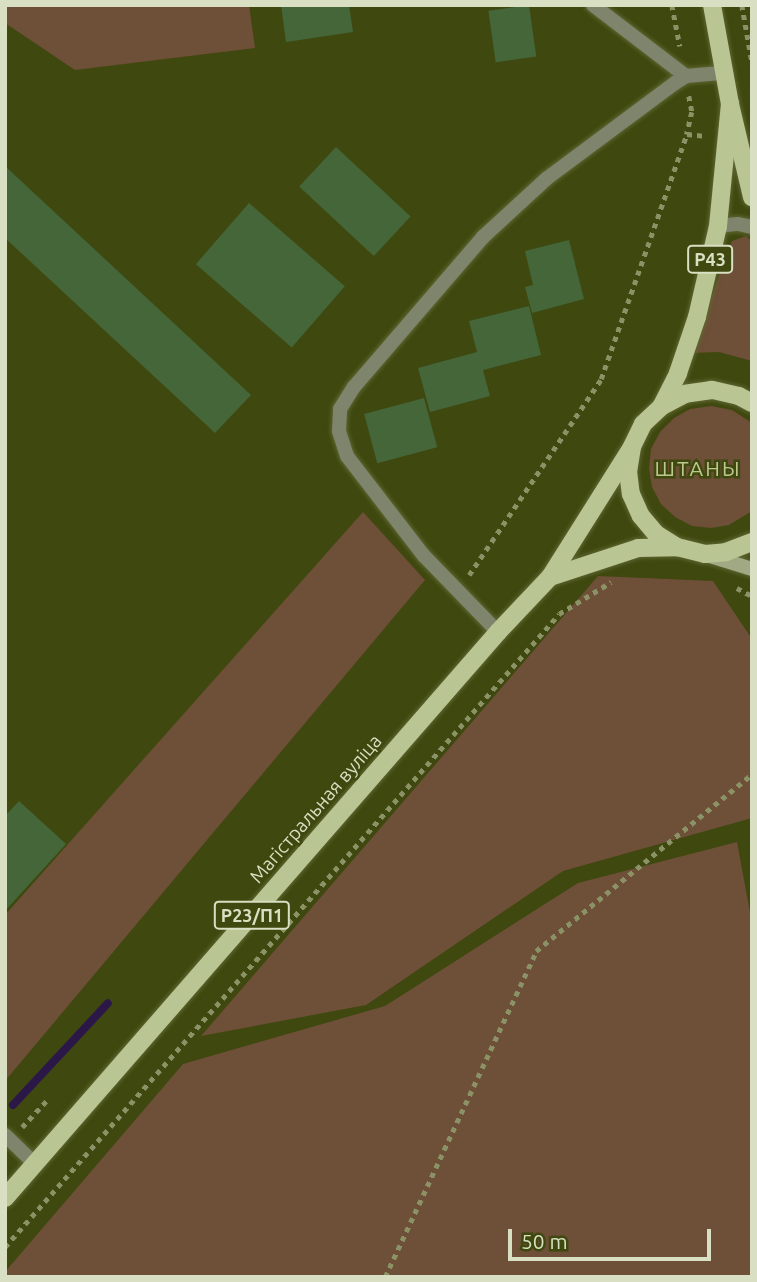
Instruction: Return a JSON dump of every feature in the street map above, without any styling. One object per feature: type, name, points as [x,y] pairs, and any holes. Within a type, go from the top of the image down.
[{"type":"main road","name":"Р43","points":[[712,5],[730,104],[752,197]]},
{"type":"main road","name":"Р43","points":[[661,407],[678,373],[697,317],[718,226],[730,104]]},
{"type":"main road","name":"Р43","points":[[752,403],[739,396],[712,390],[685,394],[661,407],[643,425],[632,447],[628,471],[631,494],[641,516],[656,534],[677,547],[752,569]]},
{"type":"main road","name":"Магістральная вуліца","points":[[5,1198],[498,632],[550,577],[632,447]]},
{"type":"main road","name":"Р43","points":[[705,554],[726,552],[752,542]]},
{"type":"main road","name":"Магістральная вуліца","points":[[550,577],[638,548],[677,547]]},
{"type":"street","points":[[593,5],[685,76]]},
{"type":"street","points":[[498,632],[424,556],[347,456],[339,431],[340,409],[354,387],[483,237],[546,179],[685,76],[724,73]]},
{"type":"street","points":[[718,226],[738,224],[752,228]]},
{"type":"street","points":[[5,1135],[34,1164]]},
{"type":"path","points":[[742,5],[752,62]]},
{"type":"path","points":[[458,592],[601,379],[687,134]]},
{"type":"path","points":[[5,1247],[559,614],[613,580]]},
{"type":"path","points":[[732,585],[752,596]]},
{"type":"path","points":[[386,1277],[536,951],[752,774]]},
{"type":"shaded area","points":[[5,5],[249,5],[255,48],[75,70],[5,23]]},
{"type":"shaded area","points":[[746,236],[752,241],[752,361],[719,352],[691,353],[732,241]]},
{"type":"shaded area","points":[[711,406],[732,410],[752,423],[752,511],[729,525],[711,528],[692,526],[675,517],[661,504],[652,487],[649,468],[651,449],[660,432],[674,418],[690,409]]},
{"type":"shaded area","points":[[363,512],[425,580],[5,1081],[5,915]]},
{"type":"shaded area","points":[[598,576],[713,581],[752,639],[752,818],[563,871],[366,1005],[201,1036]]},
{"type":"shaded area","points":[[737,842],[752,923],[752,1277],[5,1277],[5,1272],[183,1064],[385,1006],[578,883]]},
{"type":"building","points":[[281,5],[349,5],[353,32],[286,42]]},
{"type":"building","points":[[529,5],[536,56],[496,62],[488,11]]},
{"type":"building","points":[[336,147],[411,217],[374,256],[299,186]]},
{"type":"building","points":[[5,166],[251,395],[215,433],[5,238]]},
{"type":"building","points":[[249,203],[345,286],[292,347],[196,264]]},
{"type":"building","points":[[569,240],[584,299],[532,313],[525,287],[533,285],[525,251]]},
{"type":"building","points":[[529,306],[541,355],[483,370],[490,396],[430,412],[418,368],[477,352],[469,321]]},
{"type":"building","points":[[424,398],[437,447],[377,463],[364,414]]},
{"type":"building","points":[[19,801],[66,844],[5,911],[5,816]]},
{"type":"waterway","points":[[13,1105],[108,1003]]},
{"type":"district","name":"ШТАНЫ","points":[[698,468]]}]
